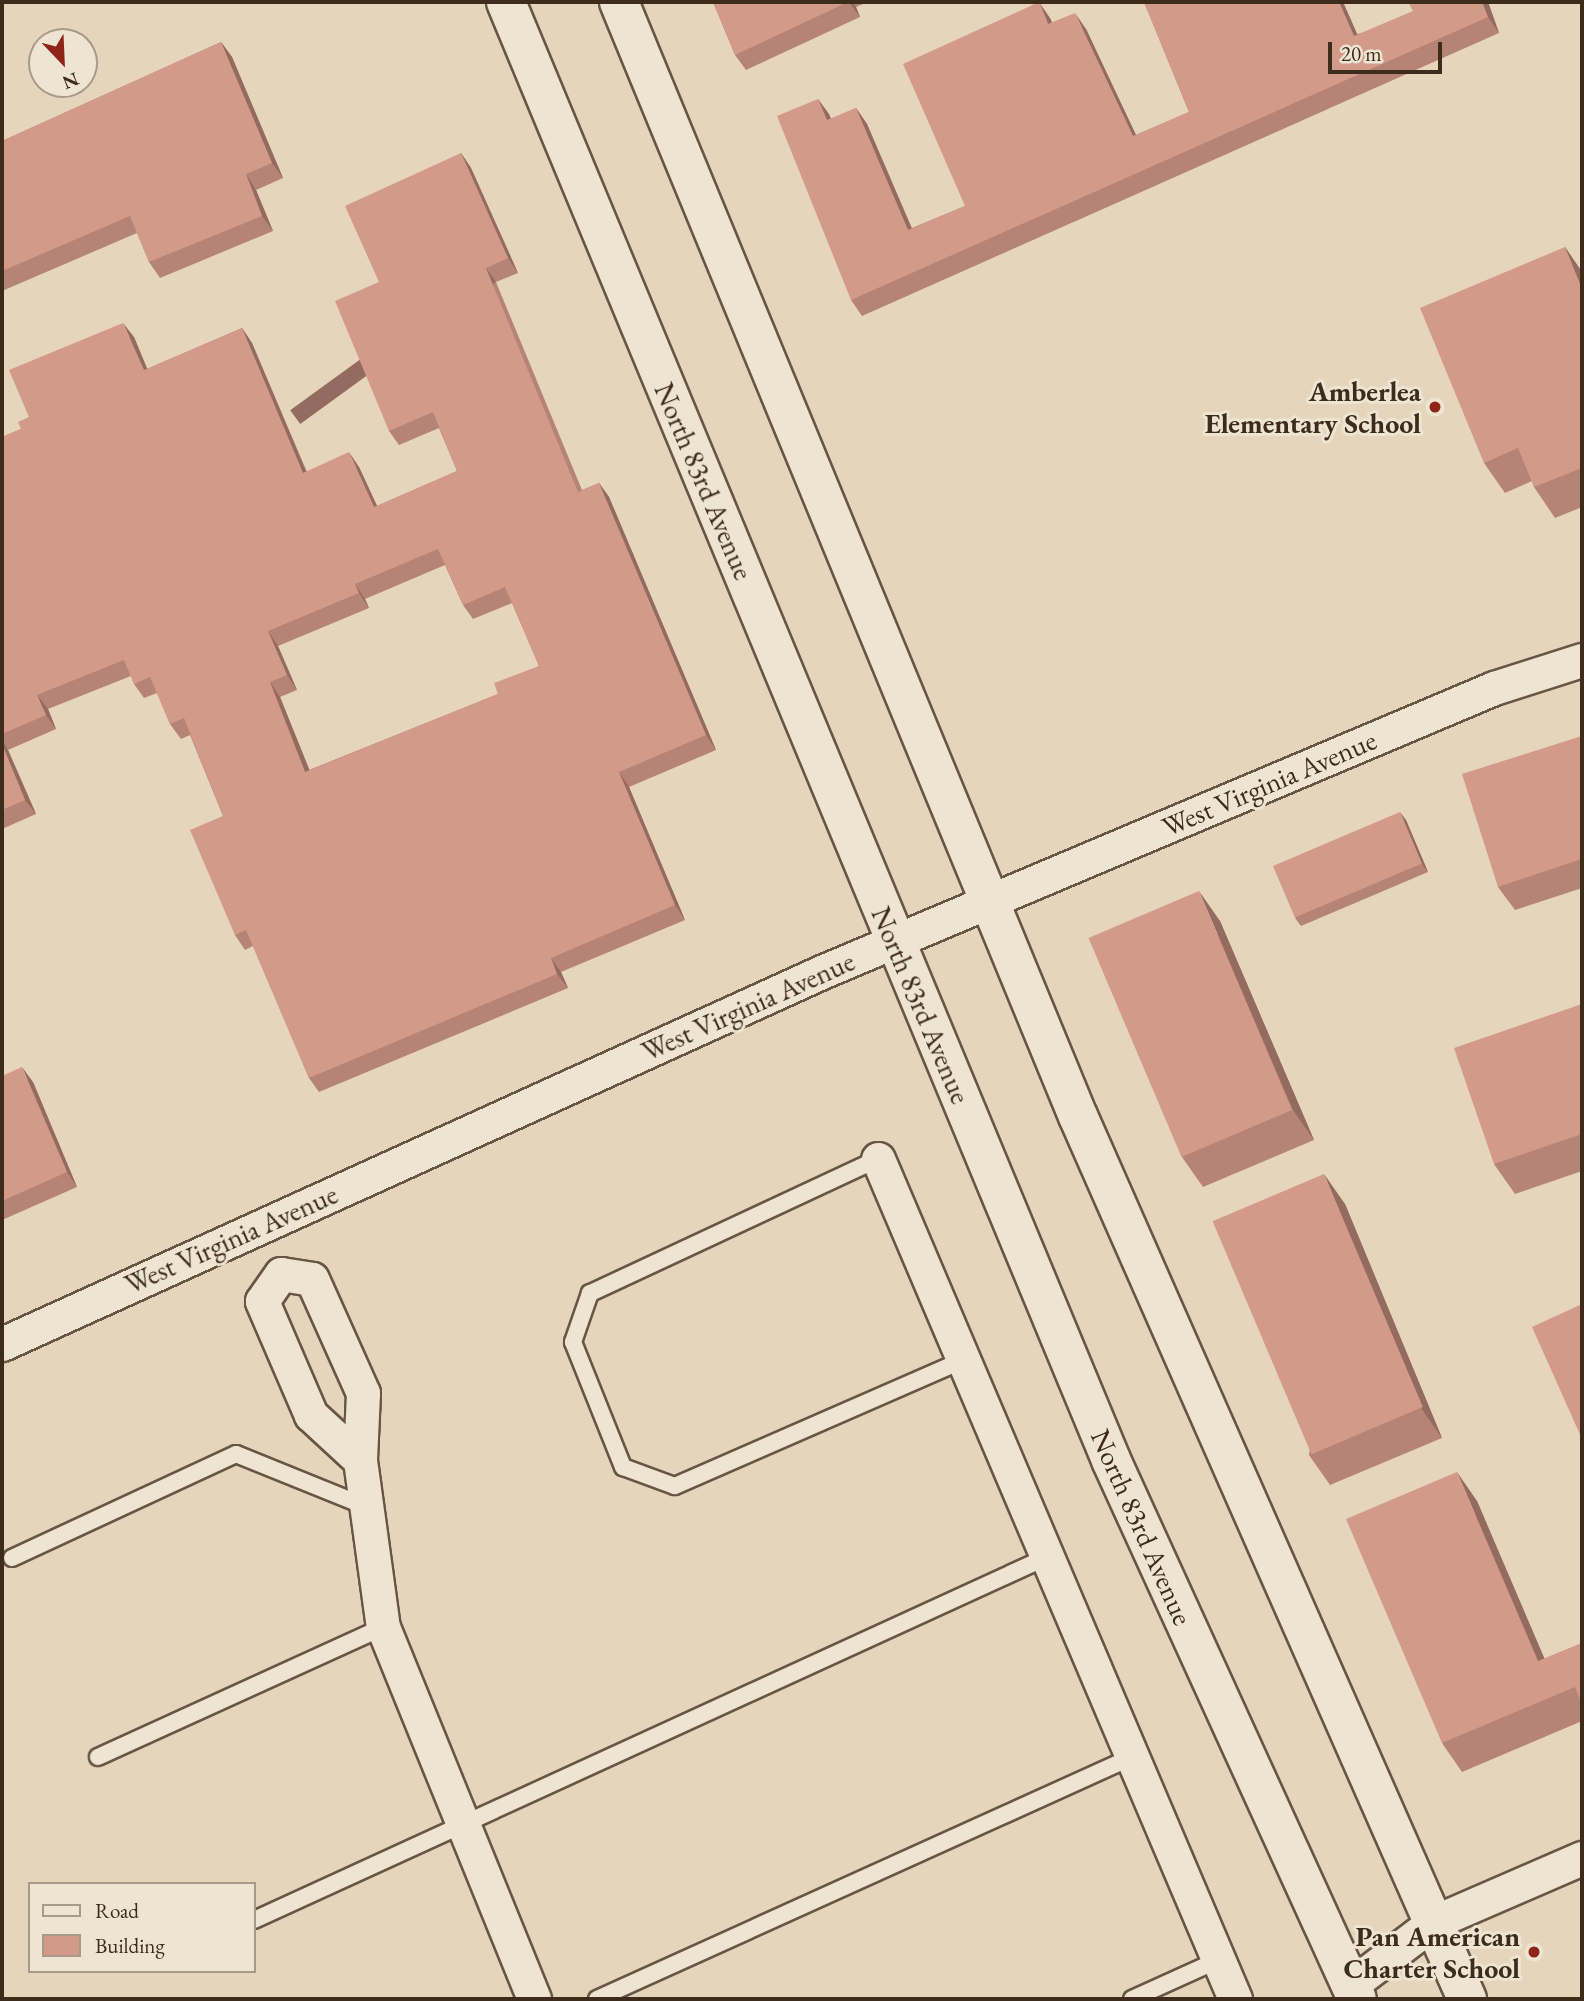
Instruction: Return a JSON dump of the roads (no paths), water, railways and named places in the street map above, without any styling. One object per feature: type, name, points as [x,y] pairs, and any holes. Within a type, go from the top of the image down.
[{"type":"main road","name":"North 83rd Avenue","points":[[506,2],[1111,1460],[1354,1992]]},
{"type":"main road","points":[[619,2],[989,901],[1467,1999]]},
{"type":"street","name":"West Virginia Avenue","points":[[2,1344],[894,941],[1494,688],[1582,660]]},
{"type":"street","points":[[878,1159],[1235,1999]]},
{"type":"street","points":[[258,1227],[281,1274]]},
{"type":"street","points":[[281,1274],[262,1301],[311,1415],[360,1460]]},
{"type":"street","points":[[281,1274],[312,1279],[363,1393],[360,1460],[383,1627],[534,1999]]},
{"type":"street","points":[[1354,1992],[1434,1922],[1582,1858]]},
{"type":"lane","points":[[878,1159],[590,1293],[573,1342],[623,1467],[675,1486],[964,1360]]},
{"type":"lane","points":[[12,1558],[236,1454],[367,1507]]},
{"type":"lane","points":[[256,1919],[1047,1557]]},
{"type":"lane","points":[[98,1756],[383,1627]]},
{"type":"lane","points":[[597,1999],[1132,1757]]},
{"type":"lane","points":[[1132,1999],[1219,1961]]},
{"type":"place","name":"Amberlea Elementary School","points":[[1435,407]]},
{"type":"place","name":"Pan American Charter School","points":[[1534,1952]]}]
